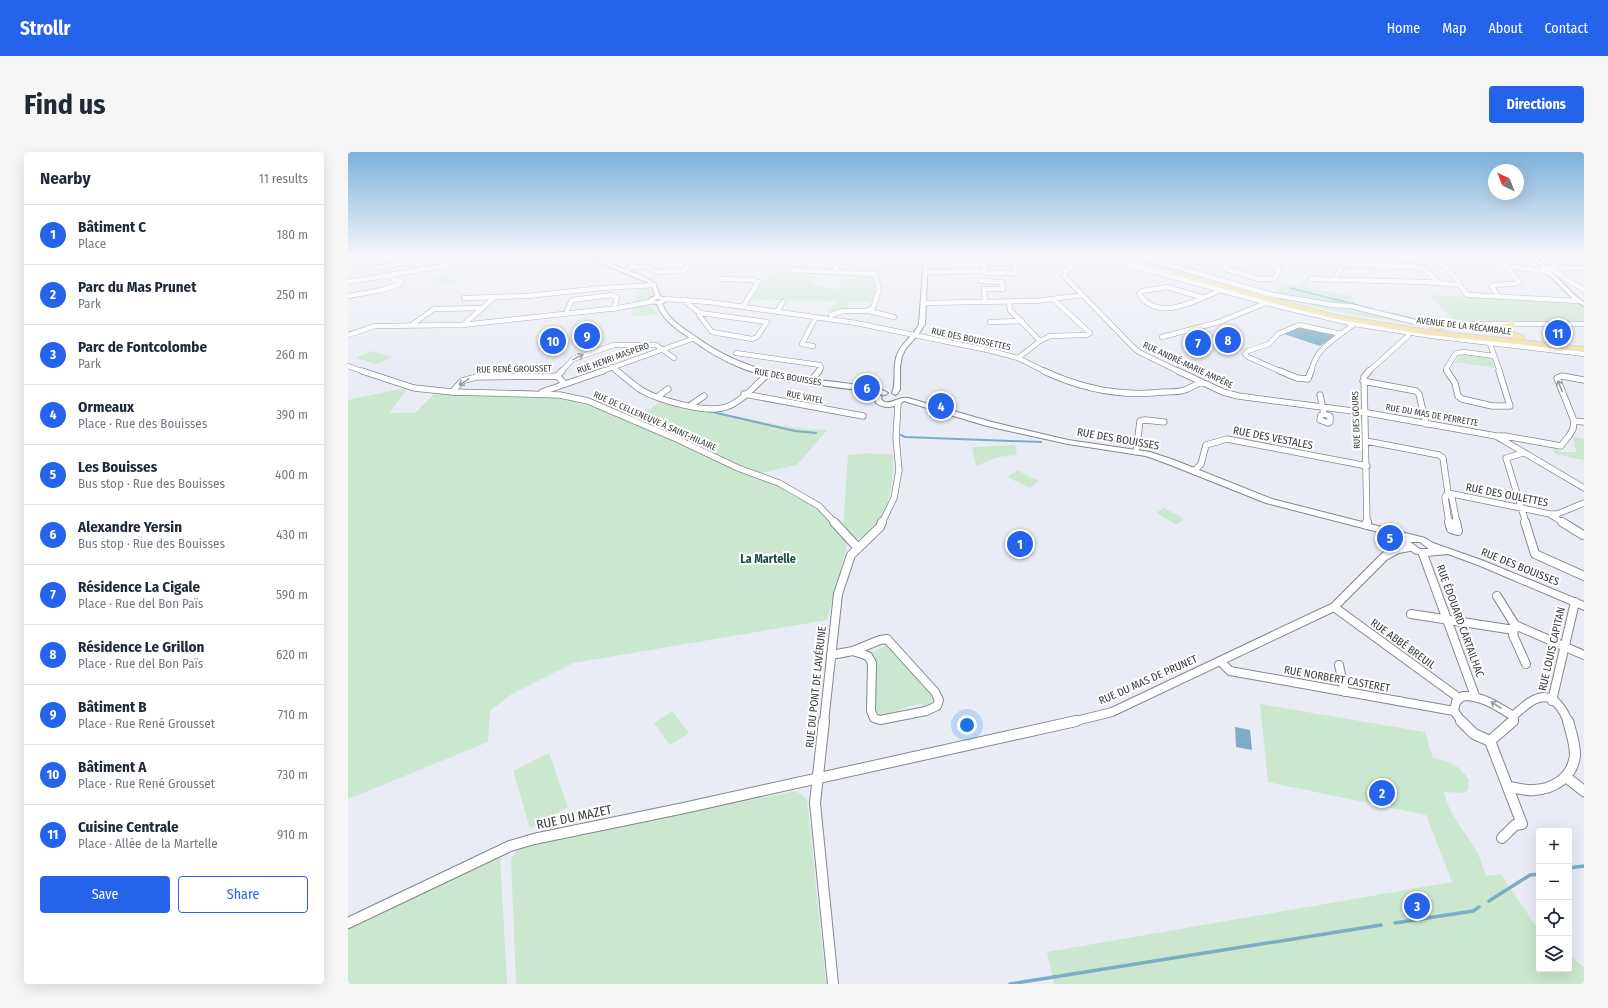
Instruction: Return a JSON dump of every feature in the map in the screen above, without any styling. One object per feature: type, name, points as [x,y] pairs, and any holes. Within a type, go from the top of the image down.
[{"type":"main road","name":"AVENUE DE LA RÉCAMBALE","points":[[1253,295],[1316,312],[1381,325],[1487,341],[1584,351]]},
{"type":"main road","name":"AVENUE DE LA RÉCAMBALE","points":[[1259,295],[1284,302],[1382,322],[1584,351]]},
{"type":"main road","points":[[1382,322],[1437,328],[1448,327],[1452,324]]},
{"type":"main road","points":[[1511,324],[1500,327],[1505,332],[1513,336],[1561,347]]},
{"type":"main road","points":[[1487,341],[1509,344],[1561,347]]},
{"type":"street","points":[[464,298],[494,298],[540,295]]},
{"type":"street","name":"RUE DES BOUISSES","points":[[657,295],[660,309],[670,321],[692,339],[728,361],[767,375],[810,382],[857,387],[882,395],[878,399],[879,403],[888,405],[899,404],[908,400],[990,424],[1073,443],[1136,452],[1163,459],[1269,501],[1395,533],[1410,543]]},
{"type":"street","points":[[743,307],[750,295]]},
{"type":"street","points":[[869,311],[874,307],[877,295]]},
{"type":"street","points":[[895,392],[900,354],[904,347],[916,336],[922,324],[924,295]]},
{"type":"street","points":[[984,295],[985,302]]},
{"type":"street","points":[[923,303],[1008,302],[1082,295]]},
{"type":"street","name":"RUE ANDRÉ-MARIE AMPÈRE","points":[[1082,295],[1139,352],[1223,392],[1323,411],[1364,414]]},
{"type":"street","points":[[1140,295],[1148,304],[1161,309],[1174,307],[1207,295]]},
{"type":"street","points":[[1194,295],[1201,297]]},
{"type":"street","points":[[1238,295],[1354,324],[1408,333],[1487,341],[1494,356],[1505,386],[1510,406],[1504,407],[1470,402],[1460,398],[1458,396],[1456,384],[1446,369],[1456,353],[1464,352],[1494,356]]},
{"type":"street","points":[[1274,295],[1333,305],[1350,306],[1415,322],[1452,324],[1584,324]]},
{"type":"street","points":[[1469,295],[1582,303]]},
{"type":"street","points":[[1574,295],[1582,303]]},
{"type":"street","points":[[566,313],[572,300],[599,296],[617,296],[614,309]]},
{"type":"street","points":[[463,325],[494,298]]},
{"type":"street","points":[[348,335],[375,326],[463,325],[614,309],[650,302],[652,299],[666,299]]},
{"type":"street","name":"RUE DES BOUISSETTES","points":[[666,299],[743,307],[856,323],[992,351],[1018,358],[1068,382],[1085,387],[1124,394],[1144,394],[1184,390],[1202,382]]},
{"type":"street","points":[[1018,358],[1040,340],[1050,336],[1086,335],[1090,333],[1052,299]]},
{"type":"street","points":[[687,300],[687,303],[700,313],[768,320],[757,337],[752,339],[712,332],[699,315],[700,313]]},
{"type":"street","points":[[777,312],[784,302]]},
{"type":"street","points":[[1008,302],[1010,310],[1040,340]]},
{"type":"street","points":[[1162,337],[1219,322],[1266,303]]},
{"type":"street","points":[[410,326],[434,309],[483,308]]},
{"type":"street","points":[[831,315],[843,311],[869,311],[894,317]]},
{"type":"street","points":[[813,346],[802,344],[816,317]]},
{"type":"street","points":[[990,322],[1022,321]]},
{"type":"street","points":[[1342,334],[1299,325],[1278,334],[1269,344],[1248,351],[1245,354],[1248,357],[1291,376],[1300,379],[1308,379],[1310,377],[1314,358],[1319,351],[1342,334],[1354,324]]},
{"type":"street","name":"RUE DES GOURS","points":[[1367,526],[1367,466],[1364,414],[1364,377],[1369,370],[1408,336],[1408,333]]},
{"type":"street","name":"RUE HENRI MASPERO","points":[[540,394],[692,339]]},
{"type":"street","name":"RUE RENÉ GROUSSET","points":[[557,376],[573,359],[611,345],[654,345],[662,349]]},
{"type":"street","points":[[662,349],[674,358]]},
{"type":"street","points":[[736,354],[820,366],[821,368],[810,382]]},
{"type":"street","name":"RUE DE CELLENEUVE À SAINT-HILAIRE","points":[[348,366],[414,388],[452,392],[560,395],[593,403],[679,440],[738,468],[779,483],[818,506],[858,548]]},
{"type":"street","points":[[612,367],[641,390],[657,397],[710,409],[718,409],[733,404],[767,375]]},
{"type":"street","name":"RUE RENÉ GROUSSET","points":[[452,392],[462,381],[476,377],[557,376],[565,384]]},
{"type":"street","points":[[1584,380],[1562,376],[1557,378],[1574,421],[1584,422]]},
{"type":"street","points":[[1364,381],[1416,391],[1421,400],[1426,424]]},
{"type":"street","points":[[657,397],[668,389]]},
{"type":"street","points":[[882,395],[895,392],[901,396],[899,404]]},
{"type":"street","name":"RUE VATEL","points":[[744,394],[863,416]]},
{"type":"street","points":[[1320,395],[1323,411]]},
{"type":"street","points":[[691,405],[704,396]]},
{"type":"street","name":"RUE DU PONT DE LAVÉRUNE","points":[[833,984],[815,803],[819,778],[831,655],[838,594],[851,555],[880,527],[894,498],[899,470],[896,438],[899,404]]},
{"type":"street","name":"RUE DU MAS DE PERRETTE","points":[[1364,414],[1562,446],[1573,429],[1574,421]]},
{"type":"street","points":[[1136,452],[1140,421],[1145,420],[1164,422]]},
{"type":"street","name":"RUE DU MAS DE PERRETTE","points":[[1496,436],[1499,440],[1584,488]]},
{"type":"street","name":"RUE DES VESTALES","points":[[1194,471],[1201,464],[1206,445],[1227,439],[1367,466]]},
{"type":"street","points":[[1366,441],[1441,456],[1443,458],[1448,493],[1452,498],[1458,531],[1451,529],[1450,526],[1445,497],[1448,493]]},
{"type":"street","points":[[1523,453],[1506,458],[1534,554],[1584,576]]},
{"type":"street","name":"RUE DES OULETTES","points":[[1448,493],[1550,514],[1556,514],[1584,503]]},
{"type":"street","points":[[1550,514],[1583,535]]},
{"type":"street","points":[[1422,539],[1428,550],[1415,551],[1410,543],[1422,539]]},
{"type":"street","name":"RUE DU MAS DE PRUNET","points":[[819,778],[1091,718],[1112,712],[1334,607],[1385,556],[1410,543]]},
{"type":"street","name":"RUE DES BOUISSES","points":[[1428,550],[1447,551],[1481,563],[1580,604]]},
{"type":"street","name":"RUE ÉDOUARD CARTAILHAC","points":[[1428,550],[1447,619],[1475,696]]},
{"type":"street","points":[[1497,596],[1514,628],[1513,635],[1526,664]]},
{"type":"street","name":"RUE LOUIS CAPITAN","points":[[1552,701],[1564,646],[1580,604]]},
{"type":"street","name":"RUE ABBÉ BREUIL","points":[[1334,607],[1459,698]]},
{"type":"street","points":[[1411,614],[1514,628],[1584,655]]},
{"type":"street","points":[[831,655],[853,651],[882,639],[888,640],[935,692],[939,700],[937,706],[926,711],[880,720],[874,718],[871,712],[872,663],[868,656],[853,651]]},
{"type":"street","name":"RUE NORBERT CASTERET","points":[[1220,661],[1230,671],[1454,711]]},
{"type":"street","points":[[1340,665],[1344,692]]},
{"type":"street","points":[[1463,696],[1475,696],[1487,699],[1513,716],[1514,720],[1490,740],[1484,739],[1474,732],[1461,721],[1454,711],[1456,702],[1459,698],[1463,696]]},
{"type":"street","name":"RUE LOUIS CAPITAN","points":[[1513,716],[1536,699],[1542,697],[1561,707],[1575,743],[1576,759],[1572,769],[1566,777]]},
{"type":"street","points":[[1490,740],[1522,824],[1515,826],[1502,838]]},
{"type":"street","points":[[1509,787],[1534,790],[1548,786],[1566,777],[1584,791]]},
{"type":"street","name":"RUE DU MAZET","points":[[348,923],[510,846],[534,839],[819,778]]},
{"type":"green space","points":[[636,295],[651,295],[644,301],[634,303]]},
{"type":"green space","points":[[753,295],[874,295],[872,302],[850,301],[846,309],[826,312],[837,301],[752,300]]},
{"type":"green space","points":[[1268,295],[1340,306],[1442,326],[1362,316]]},
{"type":"green space","points":[[1283,295],[1350,295],[1355,305],[1334,304]]},
{"type":"green space","points":[[1429,295],[1579,303],[1584,307],[1584,322],[1455,321]]},
{"type":"green space","points":[[646,305],[652,307],[658,315],[631,316],[633,307]]},
{"type":"green space","points":[[372,351],[392,357],[376,364],[356,358]]},
{"type":"green space","points":[[1464,354],[1490,358],[1495,368],[1455,362],[1461,355]]},
{"type":"green space","points":[[400,389],[407,389],[389,413],[415,413],[436,392],[515,394],[573,401],[592,406],[789,488],[814,506],[831,522],[844,538],[847,546],[827,620],[573,663],[512,694],[490,711],[488,742],[348,799],[348,400]]},
{"type":"green space","points":[[660,402],[795,428],[827,430],[797,465],[758,474],[631,418],[641,415]]},
{"type":"green space","points":[[1573,437],[1584,439],[1584,460],[1555,454],[1552,448],[1561,452],[1576,452]]},
{"type":"green space","points":[[1015,445],[1017,455],[998,457],[976,466],[972,447]]},
{"type":"green space","points":[[867,453],[893,455],[891,488],[879,522],[864,537],[852,538],[843,529],[848,455]]},
{"type":"green space","points":[[1017,470],[1039,481],[1030,488],[1007,477]]},
{"type":"green space","points":[[1164,508],[1183,518],[1183,520],[1175,524],[1158,514],[1157,512]]},
{"type":"green space","points":[[883,644],[887,644],[932,695],[933,701],[928,706],[921,709],[923,703],[900,709],[897,714],[882,716],[877,712],[875,707],[877,664],[869,651],[869,649],[871,653],[884,647]]},
{"type":"green space","points":[[1260,704],[1425,732],[1433,758],[1454,764],[1469,780],[1468,790],[1463,793],[1444,792],[1446,801],[1454,816],[1473,844],[1486,876],[1501,874],[1536,926],[1536,972],[1572,972],[1572,957],[1584,967],[1584,984],[1054,984],[1047,952],[1452,882],[1426,815],[1268,782]]},
{"type":"green space","points":[[672,711],[689,733],[670,745],[654,723]]},
{"type":"green space","points":[[549,753],[568,807],[530,828],[513,771]]},
{"type":"green space","points":[[796,791],[807,799],[826,984],[516,984],[511,859],[520,846]]},
{"type":"green space","points":[[500,854],[507,984],[348,984],[348,926]]},
{"type":"water","points":[[1300,327],[1333,334],[1334,336],[1320,346],[1284,334]]},
{"type":"water","points":[[1235,727],[1250,730],[1252,750],[1236,747]]},
{"type":"waterway","points":[[1317,295],[1373,309]]},
{"type":"waterway","points":[[1389,313],[1417,320]]},
{"type":"waterway","points":[[508,391],[541,392]]},
{"type":"waterway","points":[[589,399],[611,408]]},
{"type":"waterway","points":[[708,411],[795,431],[816,433]]},
{"type":"waterway","points":[[901,435],[905,437],[1041,442]]},
{"type":"waterway","points":[[1572,868],[1584,866]]},
{"type":"waterway","points":[[1489,901],[1530,875],[1536,874]]},
{"type":"waterway","points":[[1395,923],[1473,911],[1479,907]]},
{"type":"waterway","points":[[1010,984],[1381,925]]},
{"type":"place","name":"Cuisine Centrale","points":[[1558,333]]},
{"type":"place","name":"Bâtiment B","points":[[587,336]]},
{"type":"place","name":"Résidence Le Grillon","points":[[1228,340]]},
{"type":"place","name":"Bâtiment A","points":[[553,341]]},
{"type":"place","name":"Résidence La Cigale","points":[[1198,343]]},
{"type":"place","name":"Alexandre Yersin","points":[[867,388]]},
{"type":"place","name":"Ormeaux","points":[[941,406]]},
{"type":"place","name":"Les Bouisses","points":[[1390,538]]},
{"type":"place","name":"Bâtiment C","points":[[1020,544]]},
{"type":"place","name":"Parc du Mas Prunet","points":[[1382,793]]},
{"type":"place","name":"Parc de Fontcolombe","points":[[1417,906]]},
{"type":"district","name":"La Martelle","points":[[768,559]]}]
